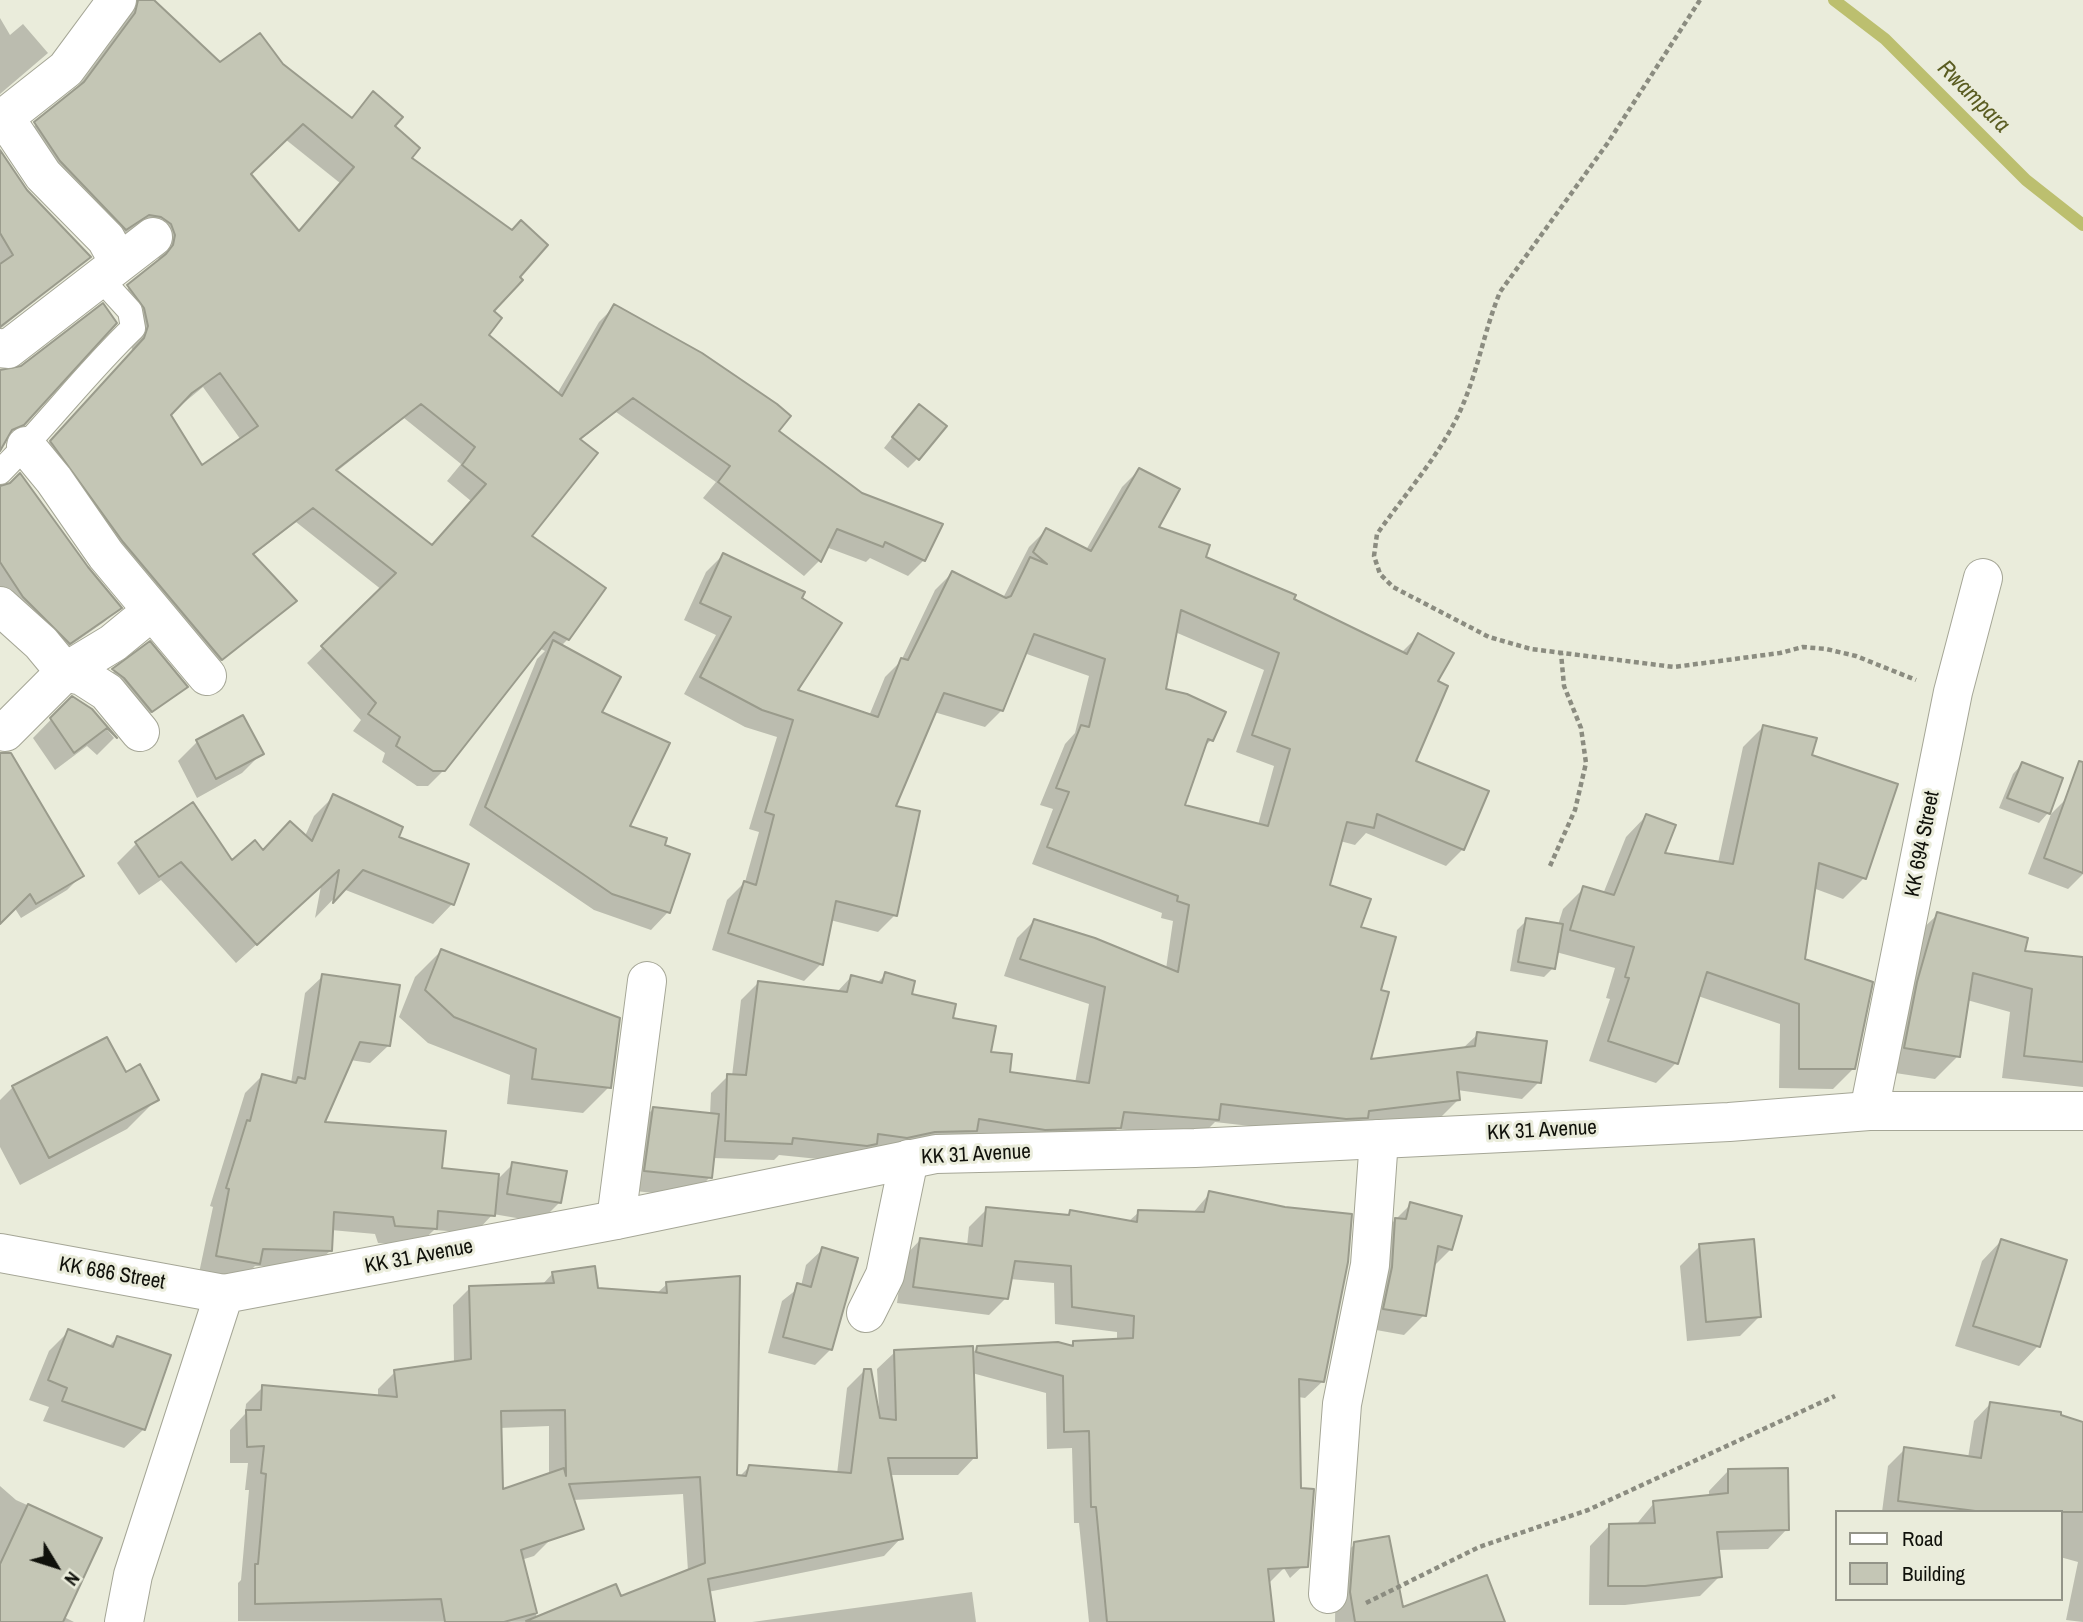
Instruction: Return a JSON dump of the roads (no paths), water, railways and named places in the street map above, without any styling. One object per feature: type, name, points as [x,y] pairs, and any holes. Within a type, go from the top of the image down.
[{"type":"street","points":[[110,271],[106,239],[43,175],[2,120],[66,69],[117,0]]},
{"type":"street","points":[[0,348],[8,349],[153,237]]},
{"type":"street","points":[[13,459],[152,611],[207,677]]},
{"type":"street","name":"KK 694 Street","points":[[1869,1111],[1953,692],[1983,578]]},
{"type":"street","points":[[0,606],[41,643],[65,672],[82,676],[107,692],[139,732]]},
{"type":"street","points":[[5,732],[65,672],[113,643],[152,611]]},
{"type":"street","points":[[616,1220],[647,981]]},
{"type":"street","name":"KK 31 Avenue","points":[[224,1294],[616,1220],[936,1154],[1195,1148],[1729,1122],[1869,1111],[2083,1111]]},
{"type":"street","points":[[1345,1600],[1342,1404],[1370,1265],[1379,1139]]},
{"type":"street","points":[[866,1313],[885,1275],[909,1159]]},
{"type":"street","name":"KK 686 Street","points":[[0,1254],[224,1294]]},
{"type":"street","points":[[124,1622],[133,1575],[224,1294]]},
{"type":"lane","points":[[13,459],[75,393],[92,368],[133,328],[130,311],[110,271]]},
{"type":"waterway","name":"Rwampara","points":[[1834,0],[1885,39],[2026,180],[2083,225]]}]
